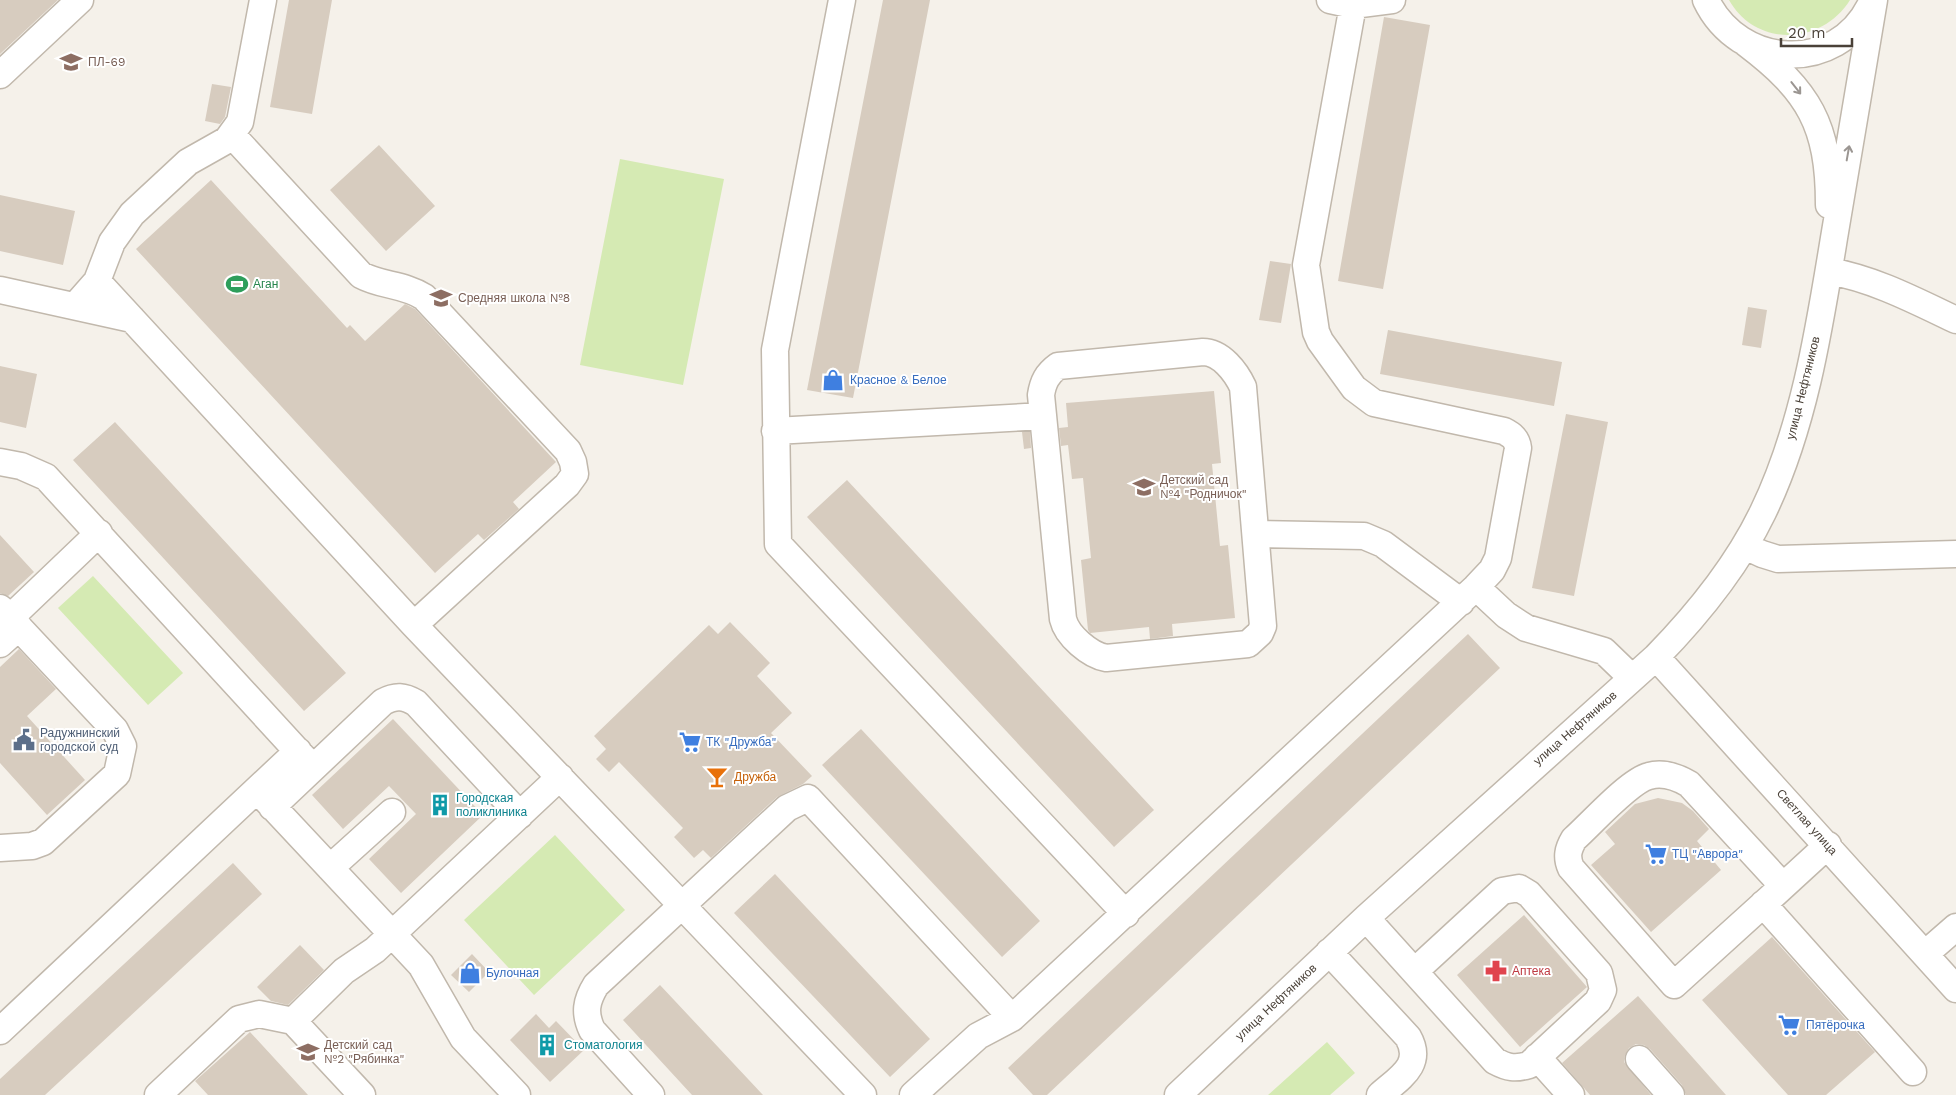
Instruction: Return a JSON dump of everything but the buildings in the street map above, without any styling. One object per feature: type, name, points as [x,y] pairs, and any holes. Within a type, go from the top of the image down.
[{"type":"street","points":[[0,74],[80,0]]},
{"type":"street","points":[[75,306],[97,280],[112,242],[132,214],[188,162],[232,136],[240,122],[263,0]]},
{"type":"street","points":[[842,0],[775,350],[778,544],[1126,914]]},
{"type":"street","points":[[913,1095],[978,1036],[1012,1018],[1126,914],[1469,595],[1492,570],[1498,558],[1518,448],[1517,441],[1504,431],[1374,403],[1354,388],[1323,345],[1316,332],[1306,265],[1342,2],[1392,0]]},
{"type":"street","points":[[1706,0],[1721,24],[1788,78],[1813,114],[1822,137],[1829,191],[1829,271]]},
{"type":"street","points":[[1747,44],[1780,55],[1814,52],[1830,46],[1857,25],[1873,0]]},
{"type":"street","points":[[1829,271],[1873,0]]},
{"type":"street","points":[[232,136],[361,275],[375,283],[411,289],[424,297],[568,452],[573,462],[575,474],[567,485],[414,625]]},
{"type":"street","points":[[1829,271],[1853,275],[1878,284],[1956,320]]},
{"type":"street","name":"улица Нефтяников","points":[[1178,1095],[1329,952],[1632,678],[1690,623],[1745,546],[1764,512],[1792,436],[1812,355],[1829,271]]},
{"type":"street","points":[[97,280],[414,625],[863,1095]]},
{"type":"street","points":[[0,290],[132,319]]},
{"type":"street","points":[[1203,352],[1220,357],[1243,387],[1257,534],[1264,617],[1263,626],[1254,640],[1248,644],[1106,658],[1094,655],[1067,628],[1063,619],[1043,416],[1043,385],[1046,378],[1058,366],[1203,352]]},
{"type":"street","points":[[775,431],[1043,416]]},
{"type":"street","points":[[0,462],[21,466],[46,477],[99,532],[306,760]]},
{"type":"street","points":[[0,848],[32,846],[43,842],[118,774],[123,746],[116,730],[7,624],[99,532]]},
{"type":"street","points":[[1257,534],[1364,536],[1372,539],[1526,628],[1604,651],[1632,678]]},
{"type":"street","points":[[1745,546],[1778,559],[1956,554]]},
{"type":"street","name":"Светлая улица","points":[[1656,656],[1956,989]]},
{"type":"street","points":[[0,1031],[265,799],[306,760],[394,696],[406,697],[416,703],[520,815]]},
{"type":"street","points":[[1783,886],[1690,784],[1677,777],[1649,776],[1634,783],[1574,839],[1569,848],[1567,860],[1571,868],[1674,985],[1783,886],[1828,845]]},
{"type":"street","points":[[293,1021],[344,971],[375,950],[560,777]]},
{"type":"street","points":[[651,1095],[592,1030],[587,1020],[586,1008],[589,997],[596,985],[787,808],[808,798],[1012,1018]]},
{"type":"street","points":[[265,799],[427,974],[463,1038],[517,1095]]},
{"type":"street","points":[[330,868],[392,812]]},
{"type":"street","points":[[1366,918],[1495,1060],[1506,1067],[1516,1068],[1529,1064],[1598,1001],[1603,990],[1603,981],[1599,972],[1529,894],[1519,888],[1510,888],[1502,891],[1415,971]]},
{"type":"street","points":[[1763,904],[1913,1072]]},
{"type":"street","points":[[1925,954],[1956,927]]},
{"type":"street","points":[[1329,952],[1408,1037],[1413,1046],[1414,1058],[1408,1070],[1380,1095]]},
{"type":"street","points":[[158,1095],[239,1019],[259,1014],[293,1021],[362,1095]]},
{"type":"street","points":[[1536,1057],[1570,1095]]},
{"type":"street","points":[[1639,1059],[1671,1095]]},
{"type":"green space","points":[[1729,0],[1850,0],[1838,15],[1823,26],[1807,32],[1789,35],[1772,33],[1755,27],[1741,16]]},
{"type":"green space","points":[[620,159],[724,179],[683,385],[580,365]]},
{"type":"green space","points":[[93,576],[183,673],[148,705],[58,608]]},
{"type":"green space","points":[[555,835],[625,910],[534,995],[464,920]]},
{"type":"green space","points":[[1327,1042],[1355,1073],[1330,1095],[1268,1095]]},
{"type":"place","name":"ПЛ-69","points":[[71,62]]},
{"type":"place","name":"Аган","points":[[237,284]]},
{"type":"place","name":"Средняя школа №8","points":[[441,298]]},
{"type":"place","name":"Красное & Белое","points":[[833,380]]},
{"type":"place","name":"Детский сад №4 \"Родничок\"","points":[[1144,487]]},
{"type":"place","name":"Радужнинский городской суд","points":[[24,740]]},
{"type":"place","name":"ТК \"Дружба\"","points":[[690,742]]},
{"type":"place","name":"Дружба","points":[[717,777]]},
{"type":"place","name":"Городская поликлиника","points":[[440,805]]},
{"type":"place","name":"ТЦ \"Аврора\"","points":[[1656,854]]},
{"type":"place","name":"Аптека","points":[[1496,971]]},
{"type":"place","name":"Булочная","points":[[470,973]]},
{"type":"place","name":"Пятёрочка","points":[[1789,1025]]},
{"type":"place","name":"Стоматология","points":[[547,1045]]},
{"type":"place","name":"Детский сад №2 \"Рябинка\"","points":[[308,1052]]}]
